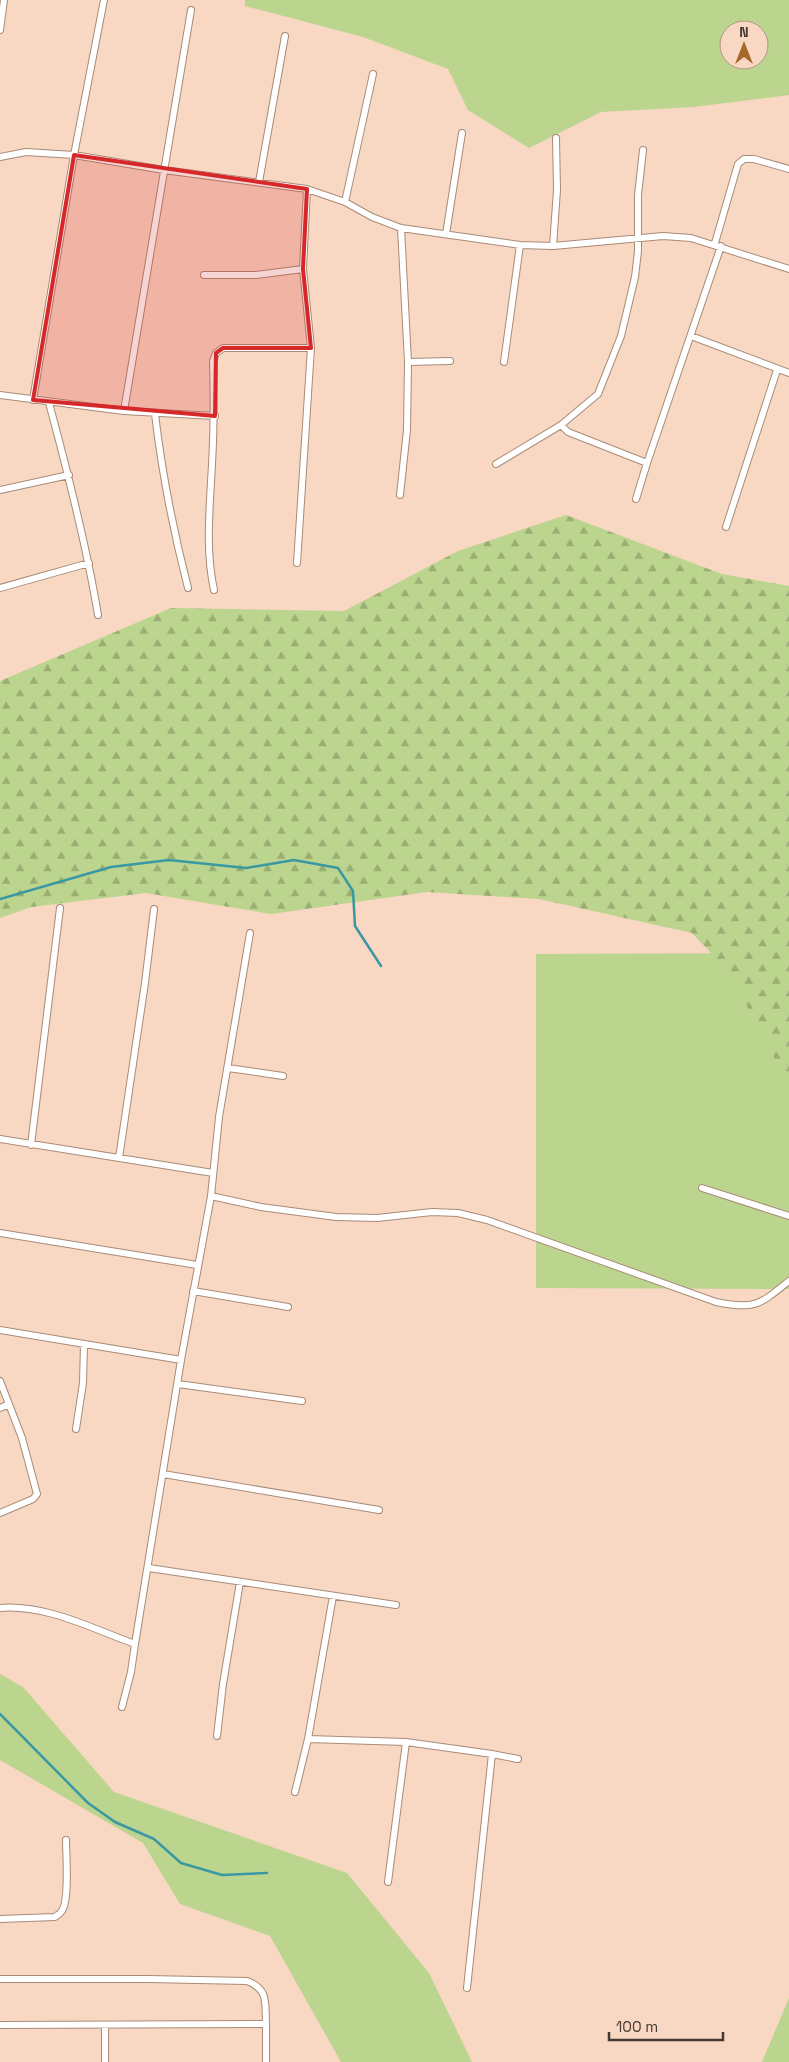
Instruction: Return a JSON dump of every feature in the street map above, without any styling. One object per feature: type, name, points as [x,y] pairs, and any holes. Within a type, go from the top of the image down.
[{"type":"street","points":[[0,30],[4,0]]},
{"type":"street","points":[[33,400],[74,155],[104,0]]},
{"type":"street","points":[[124,411],[191,10]]},
{"type":"street","points":[[259,182],[285,36]]},
{"type":"street","points":[[345,202],[373,74]]},
{"type":"street","points":[[446,234],[462,133]]},
{"type":"street","points":[[553,246],[557,190],[556,138]]},
{"type":"street","points":[[496,464],[561,425],[598,394],[610,368],[635,277],[638,238],[638,194],[643,150]]},
{"type":"street","points":[[0,157],[26,152],[74,155],[164,170],[307,189],[345,202],[372,218],[401,228],[520,245],[553,246],[678,236],[718,245],[789,268]]},
{"type":"street","points":[[636,499],[691,336],[718,245],[738,164],[744,159],[754,159],[789,169]]},
{"type":"street","points":[[297,563],[311,348],[304,270],[307,189]]},
{"type":"street","points":[[400,495],[407,430],[408,362],[401,228]]},
{"type":"street","points":[[504,362],[520,245]]},
{"type":"street","points":[[204,275],[256,275],[304,270]]},
{"type":"street","points":[[691,336],[789,373]]},
{"type":"street","points":[[214,590],[210,570],[210,550],[215,416],[213,361],[216,353],[223,348],[311,348]]},
{"type":"street","points":[[408,362],[450,361]]},
{"type":"street","points":[[726,527],[777,370]]},
{"type":"street","points":[[0,395],[49,403],[124,411],[215,416]]},
{"type":"street","points":[[49,403],[69,475],[89,563],[98,615]]},
{"type":"street","points":[[155,414],[164,482],[174,535],[188,588]]},
{"type":"street","points":[[561,425],[568,432],[647,462]]},
{"type":"street","points":[[0,490],[69,475]]},
{"type":"street","points":[[0,588],[89,563]]},
{"type":"street","points":[[31,1145],[60,908]]},
{"type":"street","points":[[119,1158],[154,909]]},
{"type":"street","points":[[122,1707],[131,1672],[181,1360],[211,1196],[228,1068],[250,933]]},
{"type":"street","points":[[228,1068],[283,1076]]},
{"type":"street","points":[[0,1139],[213,1173]]},
{"type":"street","points":[[702,1188],[789,1216]]},
{"type":"street","points":[[211,1196],[261,1207],[336,1217],[377,1218],[432,1212],[458,1213],[487,1220],[716,1302],[739,1307],[754,1306],[765,1300],[789,1281]]},
{"type":"street","points":[[0,1233],[197,1265]]},
{"type":"street","points":[[193,1291],[288,1306]]},
{"type":"street","points":[[0,1330],[181,1360]]},
{"type":"street","points":[[76,1429],[83,1383],[84,1344]]},
{"type":"street","points":[[0,1380],[22,1438],[38,1494],[33,1499],[0,1513]]},
{"type":"street","points":[[178,1384],[302,1401]]},
{"type":"street","points":[[0,1408],[9,1404]]},
{"type":"street","points":[[163,1474],[379,1510]]},
{"type":"street","points":[[149,1568],[396,1605]]},
{"type":"street","points":[[217,1736],[222,1684],[240,1582]]},
{"type":"street","points":[[295,1792],[308,1739],[333,1596]]},
{"type":"street","points":[[0,1608],[10,1607],[50,1613],[135,1644]]},
{"type":"street","points":[[308,1739],[406,1742],[492,1754],[518,1760]]},
{"type":"street","points":[[388,1882],[406,1742]]},
{"type":"street","points":[[467,1988],[492,1754]]},
{"type":"street","points":[[0,1918],[55,1916],[63,1911],[66,1893],[66,1840]]},
{"type":"street","points":[[0,1980],[148,1979],[247,1981],[256,1984],[261,1989],[265,1998],[266,2062]]},
{"type":"street","points":[[0,2025],[266,2024]]},
{"type":"street","points":[[105,2025],[105,2062]]},
{"type":"highlighted area","points":[[74,155],[307,189],[303,269],[311,348],[223,348],[216,353],[215,416],[33,400]]},
{"type":"green space","points":[[245,0],[789,0],[789,95],[693,107],[601,112],[529,148],[468,110],[448,69],[363,37],[245,6]]},
{"type":"green space","points":[[566,515],[722,574],[789,586],[789,1086],[729,972],[692,933],[539,899],[427,892],[271,914],[146,893],[31,907],[0,918],[0,681],[171,608],[344,611],[458,551]]},
{"type":"green space","points":[[789,953],[789,1289],[536,1288],[536,954]]},
{"type":"green space","points":[[0,1674],[23,1687],[114,1792],[347,1873],[429,1973],[472,2062],[341,2062],[270,1936],[180,1904],[143,1843],[0,1760]]},
{"type":"green space","points":[[789,1998],[789,2062],[762,2062]]},
{"type":"waterway","points":[[0,899],[111,867],[169,860],[246,868],[294,860],[338,868],[353,891],[355,926],[381,966]]},
{"type":"waterway","points":[[0,1714],[88,1803],[115,1822],[154,1839],[181,1863],[222,1875],[267,1873]]}]
